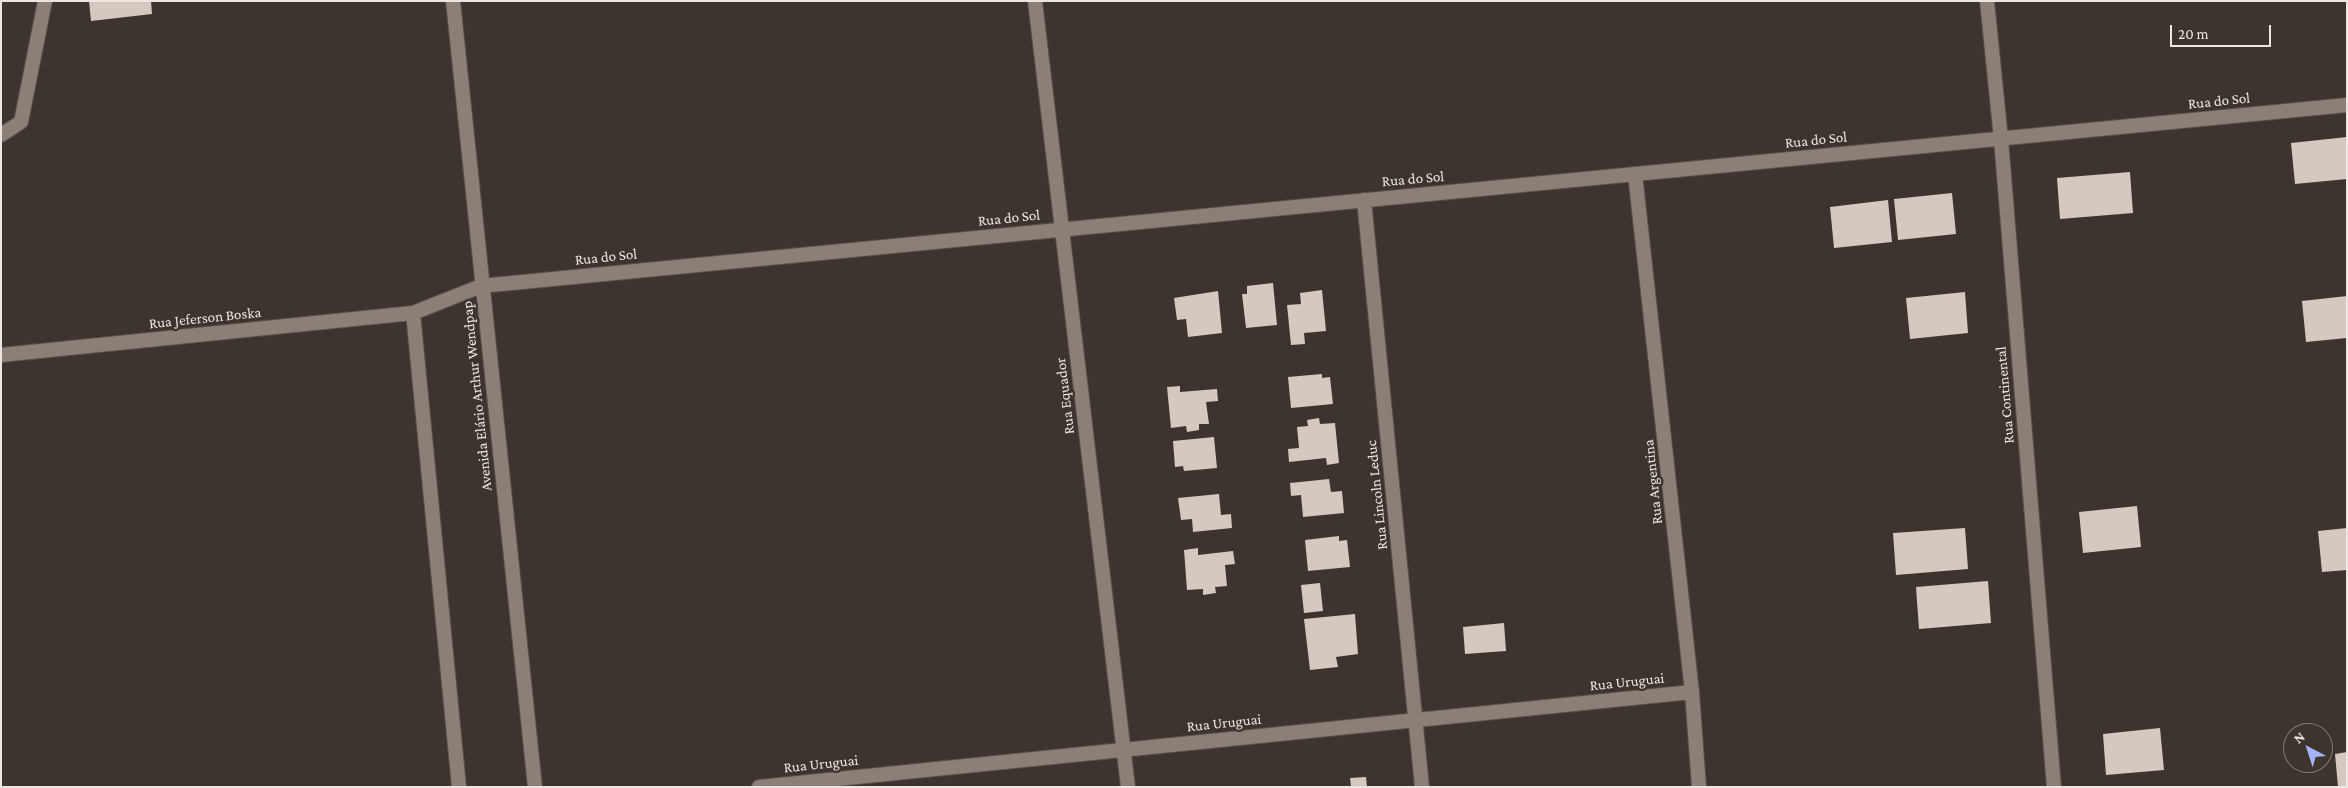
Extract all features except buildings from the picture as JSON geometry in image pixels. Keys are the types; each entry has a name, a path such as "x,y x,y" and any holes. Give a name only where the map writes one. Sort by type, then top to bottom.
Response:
{"street":[{"path":"1,135 21,122 45,1"},
{"name":"Avenida Elário Arthur Wendpap","path":"453,1 535,787"},
{"name":"Rua Equador","path":"1035,1 1128,787"},
{"name":"Rua Continental","path":"1987,1 2001,139 2054,787"},
{"name":"Rua do Sol","path":"413,312 482,286 2347,105"},
{"name":"Rua Argentina","path":"1635,174 1692,692 1699,787"},
{"name":"Rua Lincoln Leduc","path":"1364,200 1422,787"},
{"path":"413,312 459,787"},
{"name":"Rua Jeferson Boska","path":"1,356 413,312"},
{"name":"Rua Uruguai","path":"759,787 1692,692"}]}
